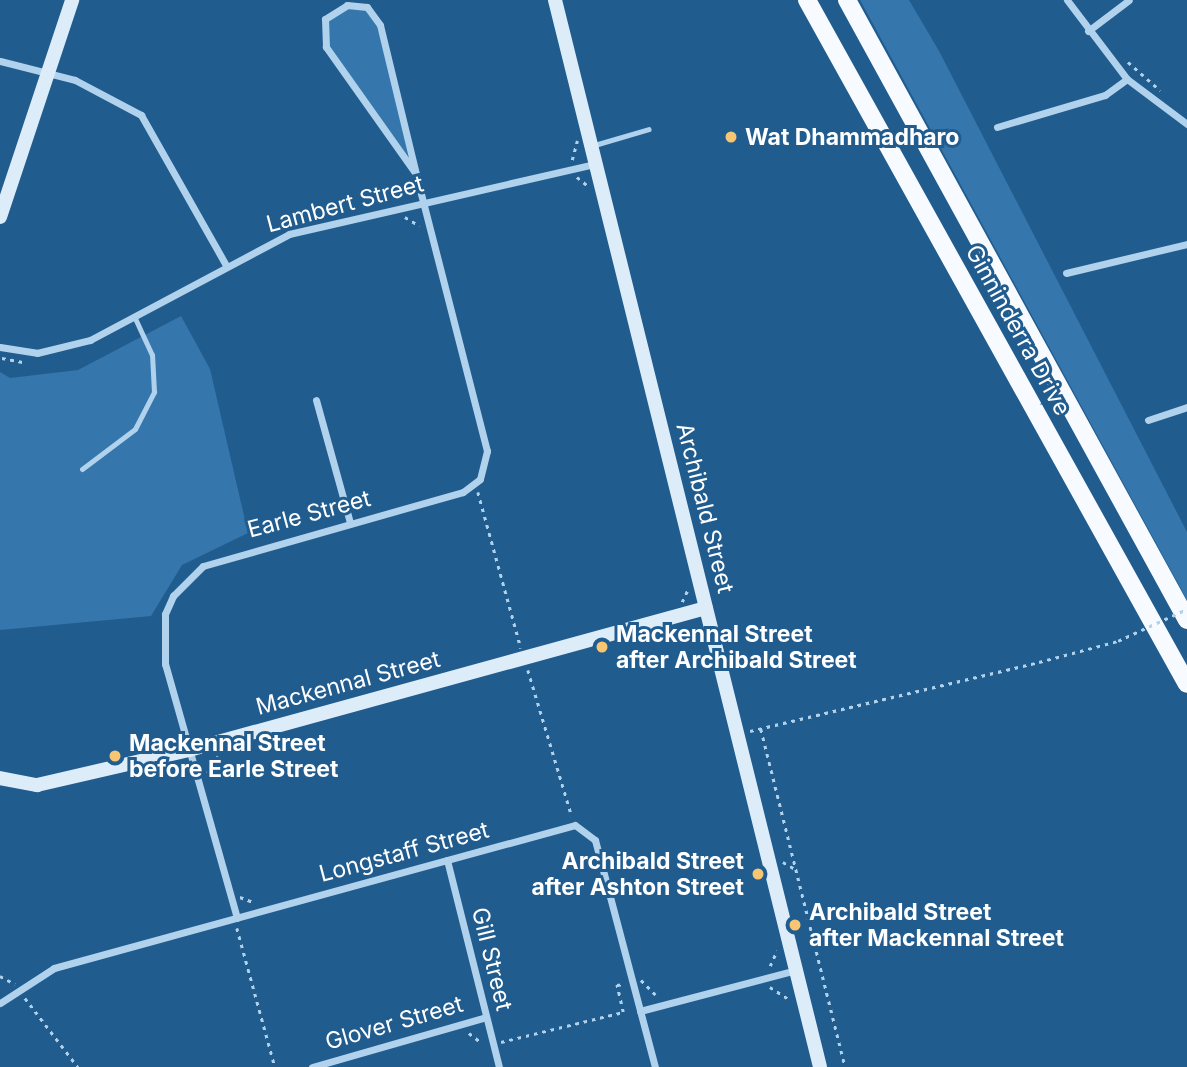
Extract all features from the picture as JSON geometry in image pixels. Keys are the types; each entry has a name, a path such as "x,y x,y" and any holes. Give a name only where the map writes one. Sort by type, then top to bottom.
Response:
{"main road":[{"name":"Ginninderra Drive","path":"807,0 1187,684"},
{"name":"Ginninderra Drive","path":"847,0 1187,620"}],"street":[{"path":"0,217 72,0"},
{"name":"Archibald Street","path":"555,0 820,1067"},
{"path":"1067,0 1088,32 1127,79 1187,124"},
{"path":"1088,32 1129,0"},
{"name":"Earle Street","path":"236,921 189,750 162,637 173,596 195,572 224,557 463,492 486,466 429,227 380,25 366,7 338,8 322,27 326,47 416,174"},
{"path":"0,61 75,80 141,115 226,265"},
{"path":"997,127 1105,95 1127,79"},
{"name":"Lambert Street","path":"0,347 63,350 134,316 289,234 596,163"},
{"path":"1066,273 1187,244"},
{"path":"317,400 350,523"},
{"path":"1148,420 1187,407"},
{"name":"Mackennal Street","path":"0,778 37,785 189,750 706,608"},
{"path":"575,825 595,840 655,1067"},
{"name":"Longstaff Street","path":"2,1000 17,988 54,968 236,921 575,825"},
{"name":"Gill Street","path":"447,860 499,1067"},
{"path":"640,1011 796,970"},
{"name":"Glover Street","path":"312,1067 486,1017"}],"lane":[{"path":"592,146 649,130"},
{"path":"82,469 135,429 154,392 152,355 134,316"}],"path":[{"path":"1121,56 1167,96"},
{"path":"398,218 429,227"},
{"path":"0,358 29,362"},
{"path":"479,494 523,659 534,675 575,825"},
{"path":"737,734 1118,641 1187,608"},
{"path":"761,729 845,1067"},
{"path":"236,921 275,1067"},
{"path":"0,976 17,988 78,1067"},
{"path":"460,1033 493,1044 623,1012 617,985 632,982 645,980 655,995 665,997"}],"shaded area":[{"path":"860,0 909,0 939,51 1187,532 1187,600"},
{"path":"356,5 374,15 416,174 326,47 325,19"},
{"path":"181,316 210,369 248,533 182,565 151,616 0,630 0,372 10,378 78,370"}],"place":[{"name":"Wat Dhammadharo","path":"731,137"},
{"name":"Mackennal Street after Archibald Street","path":"602,647"},
{"name":"Mackennal Street before Earle Street","path":"115,756"},
{"name":"Archibald Street after Ashton Street","path":"758,874"},
{"name":"Archibald Street after Mackennal Street","path":"795,925"}]}
